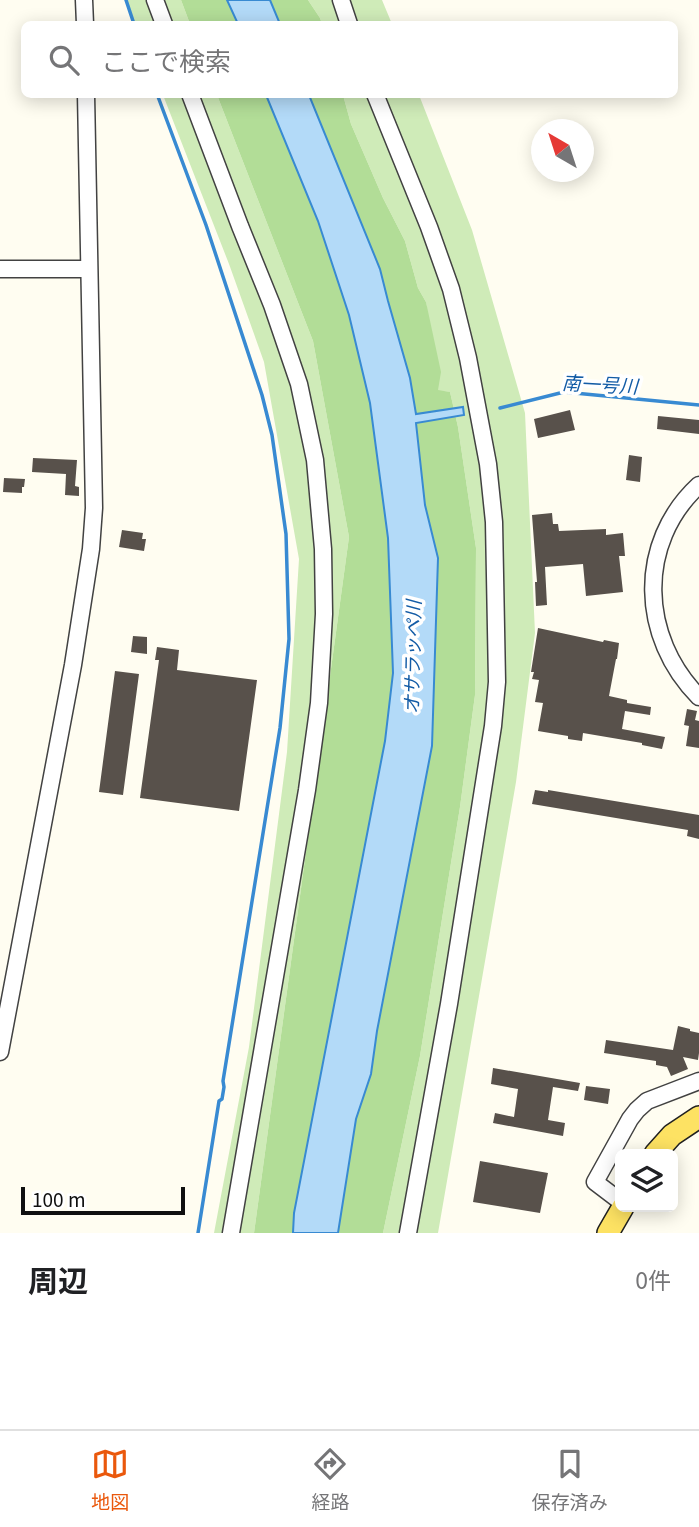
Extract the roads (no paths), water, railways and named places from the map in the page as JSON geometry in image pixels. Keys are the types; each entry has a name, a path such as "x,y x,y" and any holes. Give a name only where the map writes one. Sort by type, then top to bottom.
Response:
{"main road":[{"path":"659,1149 672,1135 699,1117"},
{"path":"608,1233 620,1212"}],"street":[{"path":"84,0 85,21"},
{"path":"155,0 163,21"},
{"path":"341,0 348,21"},
{"path":"0,1052 73,666 91,549 94,508 86,98"},
{"path":"192,98 272,305 299,384 315,460 323,549 324,614 319,703 307,790 231,1233"},
{"path":"377,98 451,289 468,358 488,464 494,523 497,682 493,726 449,1004 408,1233"},
{"path":"0,269 89,269"},
{"path":"699,485 675,514 661,544 654,571 653,598 658,629 666,650 676,670 699,696"},
{"path":"615,1197 595,1182 630,1119 647,1101 699,1081"}],"water":[{"path":"227,0 270,0 279,21 237,21"},
{"name":"オサラッペ川","path":"267,98 310,98 380,269 410,378 416,414 463,407 464,415 416,423 425,505 438,558 432,746 371,1074 356,1119 338,1233 293,1233 294,1213 385,741 393,673 388,538 370,403 349,315 318,221"}],"waterway":[{"path":"126,0 133,21"},
{"path":"158,98 206,225 262,395 272,435 286,534 289,639 280,728 224,1087 222,1099 219,1101 198,1233"},
{"name":"南一号川","path":"500,408 564,392 699,405"}]}
